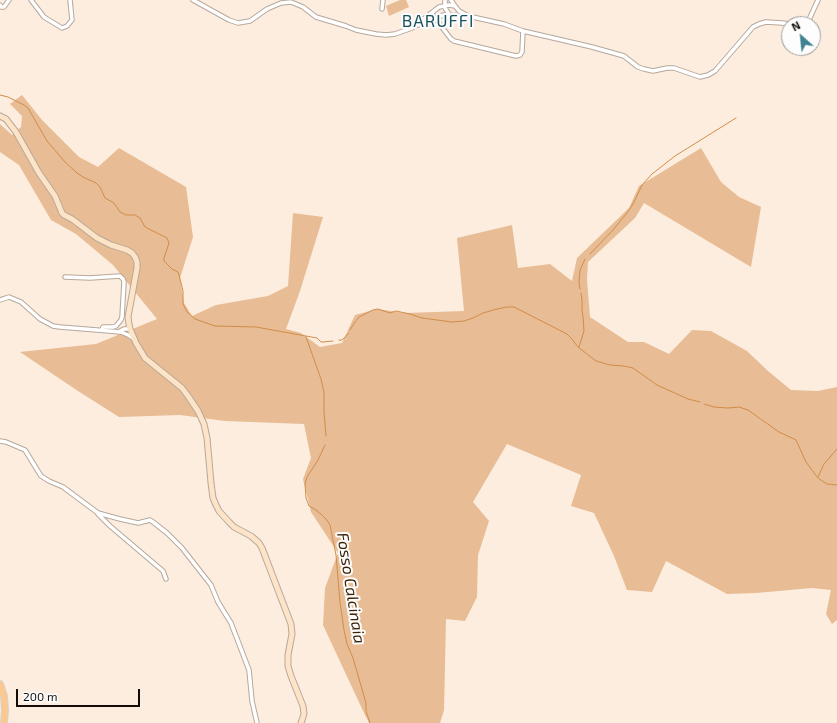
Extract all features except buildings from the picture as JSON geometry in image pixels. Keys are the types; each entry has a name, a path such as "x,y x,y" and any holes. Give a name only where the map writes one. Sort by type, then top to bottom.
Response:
{"main road":[{"path":"0,116 6,119 16,132 39,173 55,196 62,213 90,234 104,242 132,253 137,262 128,321 130,329 146,358 178,384 193,402 202,419 206,430 213,498 219,511 234,527 251,536 262,548 292,629 288,666 303,706 304,714 301,723"},
{"path":"0,684 4,696 5,722"}],"street":[{"path":"0,5 0,7 4,7 9,0"},
{"path":"31,0 44,17 62,28 67,26 72,20 70,0"},
{"path":"193,0 229,20 238,23 250,21 267,9 281,3 291,2 316,17 366,33 386,35 406,31 415,26 439,7 455,6"},
{"path":"382,8 383,0"},
{"path":"445,0 446,12 449,14"},
{"path":"451,0 459,11 468,16"},
{"path":"811,16 818,0"},
{"path":"449,14 455,6"},
{"path":"431,13 454,41 518,56 520,56 522,52 524,31"},
{"path":"415,26 428,23 435,18 449,14 468,16 504,24 524,31 575,42 624,56 638,67 644,69 653,70 674,68 700,77 715,71 754,26 766,22 781,23"},
{"path":"65,277 90,278 120,276 123,279 121,320 116,326 103,327 102,330"},
{"path":"0,300 9,297 21,302 40,319 53,326 121,331 130,329"},
{"path":"123,297 131,297"},
{"path":"121,331 128,321"},
{"path":"121,331 135,340"},
{"path":"0,441 25,450 41,476 63,487 98,514 162,571 166,579"},
{"path":"98,514 138,523 150,520 157,524 182,548 211,585 218,602 231,623 248,670 252,701 257,723"}],"shaded area":[{"path":"400,0 406,0 409,7 389,16 386,6"},
{"path":"22,95 42,120 79,157 98,167 119,148 186,187 193,237 180,278 184,303 192,316 216,305 268,296 288,286 293,213 323,217 300,291 286,329 301,333 320,347 342,343 355,315 377,309 405,313 464,311 457,238 512,225 518,268 550,264 572,281 577,258 629,208 639,186 701,148 721,182 739,197 761,207 751,267 644,203 635,218 588,262 587,279 590,317 628,342 644,342 669,354 692,330 711,331 747,351 791,390 818,391 837,387 837,620 832,624 826,614 831,590 812,588 727,594 666,561 652,592 627,590 614,556 594,513 571,506 581,475 507,444 473,502 489,521 478,555 477,597 465,621 446,619 444,710 440,723 369,723 323,625 325,588 338,553 311,512 303,479 311,458 304,424 225,421 180,415 119,417 20,352 96,344 157,319 113,265 76,234 51,220 19,165 0,152 0,124 12,135 21,127 22,116 10,104"}],"waterway":[{"path":"0,95 8,97 28,108 47,141 65,162 77,173 96,183 100,187 105,198 114,203 120,212 126,215 135,215 140,218 145,227 167,238 169,243 164,261 172,269 178,272 183,291 183,304 187,312 195,319 215,326 256,327 317,338 321,342 333,341"},
{"path":"590,254 627,213 642,185 652,174 675,156 736,118"},
{"path":"580,289 580,270 585,259"},
{"path":"579,347 584,331 581,293"},
{"path":"350,330 359,317 378,309 390,313 396,311 422,318 452,322 464,321 497,309 514,307 567,334 578,347 596,361 610,365 633,368 657,385 688,399 700,402"},
{"path":"339,340 342,340 349,333"},
{"name":"Fosso Calcinaia","path":"306,337 324,392 326,436"},
{"path":"704,404 714,407 739,407 748,410 779,432 796,440 806,462 818,478 827,484 837,485"},
{"name":"Fosso Calcinaia","path":"325,445 318,460 307,477 305,484 306,498 309,506 322,515 330,525 336,555 344,630 366,703 366,711 370,723"},
{"path":"818,477 824,464 837,449"}],"district":[{"name":"BARUFFI","path":"438,21"}]}
